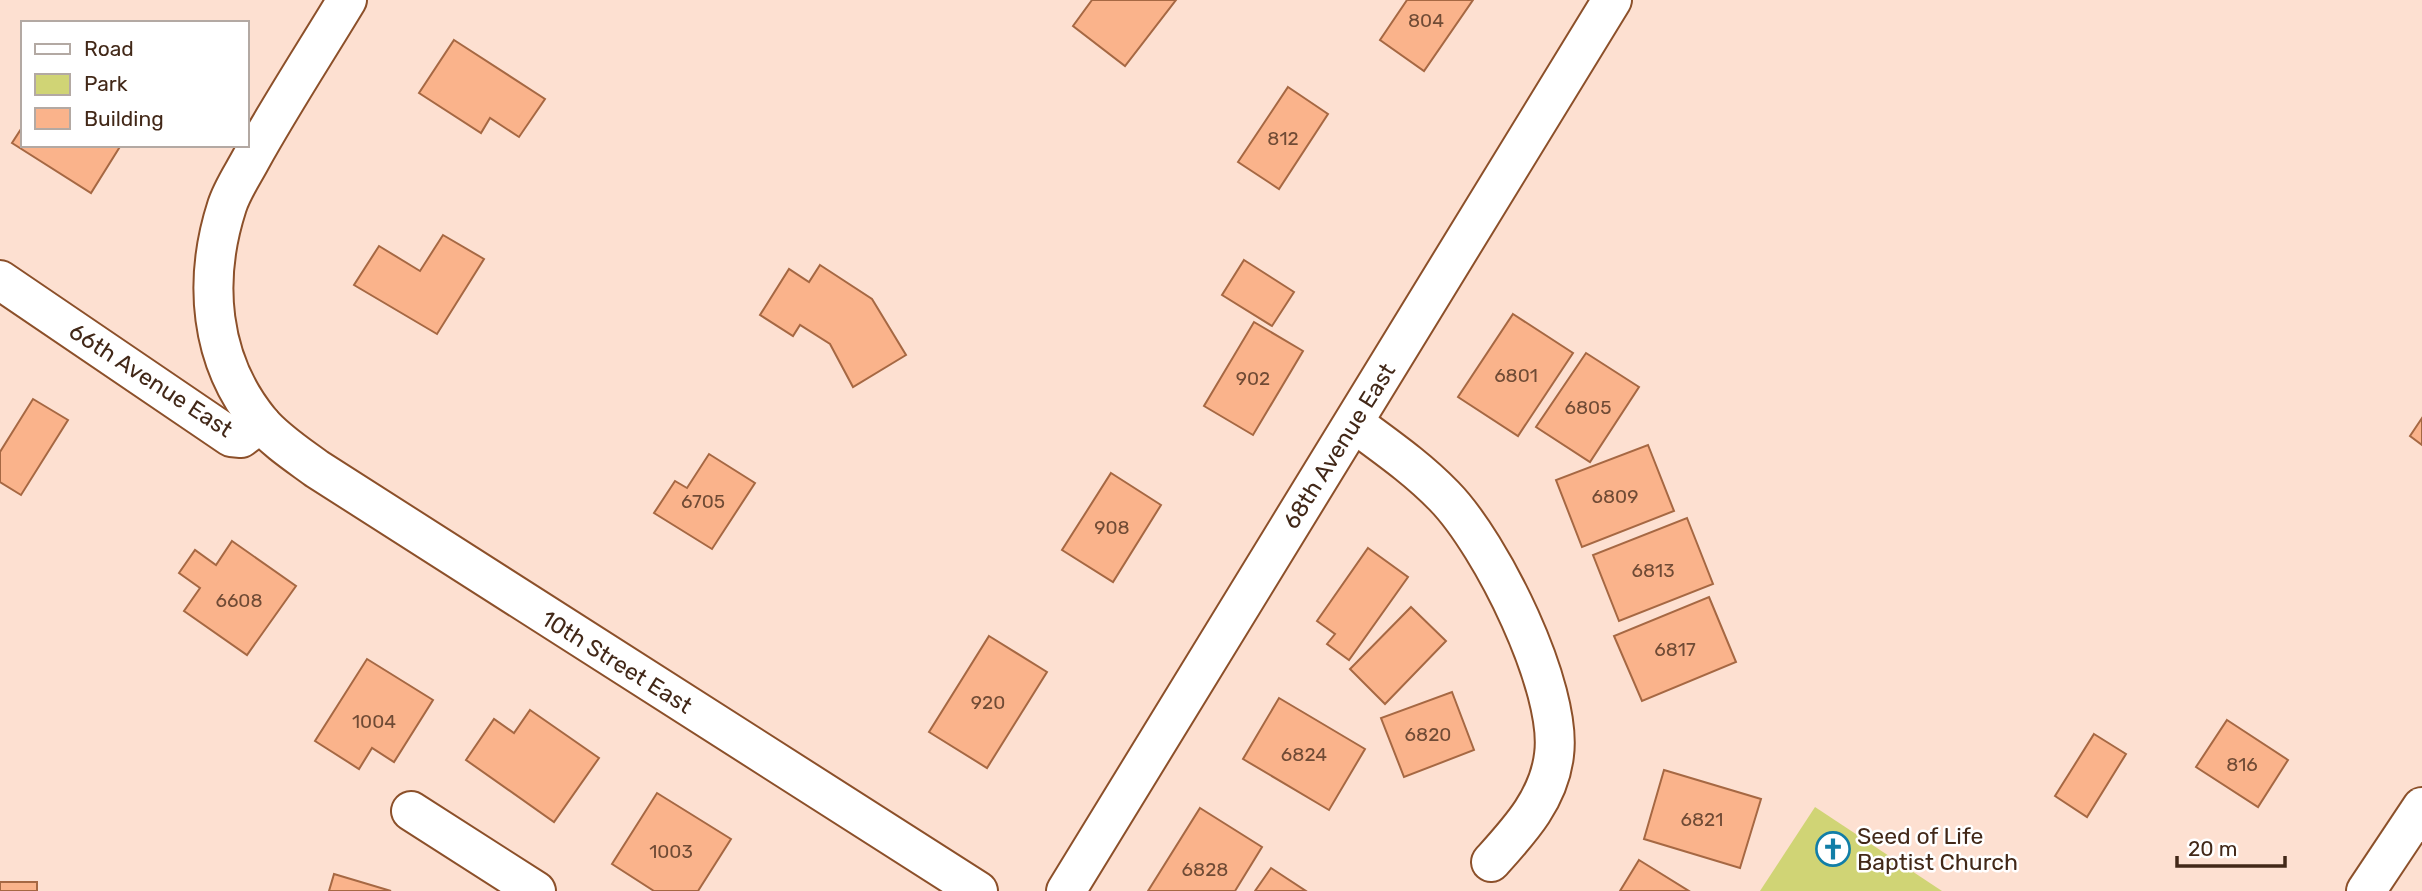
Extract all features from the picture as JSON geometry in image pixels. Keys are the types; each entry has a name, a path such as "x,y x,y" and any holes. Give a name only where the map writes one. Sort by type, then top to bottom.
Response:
{"street":[{"name":"66th Avenue East","path":"0,280 231,437 241,438 261,424 230,373 214,324 212,300 216,246 233,192 263,137 347,0"},
{"name":"68th Avenue East","path":"1066,891 1612,0"},
{"path":"1354,423 1409,464 1446,497 1478,538 1501,576 1542,673 1552,716 1555,754 1546,786 1528,821 1491,862"},
{"name":"10th Street East","path":"261,424 317,469 978,891"},
{"path":"2366,891 2422,807"},
{"path":"411,811 484,876 536,891"}],"green space":[{"name":"Seed of Life Baptist Church","path":"1815,807 1942,891 1760,891"}],"building":[{"path":"1092,0 1176,0 1125,66 1073,26"},
{"path":"1407,0 1473,0 1424,71 1380,40"},
{"path":"454,40 545,99 519,137 490,118 481,133 419,93"},
{"path":"1288,87 1328,114 1279,189 1238,162"},
{"path":"21,129 21,147 120,147 91,193 12,143"},
{"path":"443,235 484,259 437,334 354,285 379,246 420,271"},
{"path":"1244,260 1294,292 1272,326 1222,295"},
{"path":"820,265 872,299 906,355 853,387 830,344 800,325 793,336 760,315 789,269 809,282"},
{"path":"1513,314 1573,353 1518,436 1458,397"},
{"path":"1254,322 1303,351 1253,435 1204,406"},
{"path":"1586,353 1639,387 1590,462 1536,427"},
{"path":"33,399 68,420 21,495 0,482 0,452"},
{"path":"2422,418 2422,445 2410,436"},
{"path":"1648,445 1674,511 1582,547 1556,480"},
{"path":"709,454 755,483 712,549 654,513 675,481 687,488"},
{"path":"1111,473 1161,505 1113,582 1062,550"},
{"path":"1687,518 1713,584 1619,621 1593,555"},
{"path":"232,541 296,586 247,655 184,611 200,588 179,573 195,550 216,565"},
{"path":"1368,548 1408,577 1349,660 1327,644 1335,634 1317,621"},
{"path":"1709,597 1736,662 1642,701 1614,636"},
{"path":"1411,607 1446,641 1385,704 1350,669"},
{"path":"989,636 1047,672 987,768 929,732"},
{"path":"367,659 433,700 394,762 372,748 359,769 315,741"},
{"path":"1452,692 1474,750 1404,777 1381,718"},
{"path":"1279,698 1365,749 1329,810 1243,759"},
{"path":"530,710 599,758 554,822 466,760 494,719 514,733"},
{"path":"2227,720 2288,760 2258,807 2196,767"},
{"path":"2094,734 2126,754 2087,817 2055,796"},
{"path":"1664,770 1761,799 1740,868 1644,839"},
{"path":"657,793 731,839 698,891 654,891 612,864"},
{"path":"1200,808 1262,847 1235,891 1148,891"},
{"path":"1639,860 1689,891 1620,891"},
{"path":"1271,868 1306,891 1255,891"},
{"path":"334,874 391,891 329,891"},
{"path":"0,882 37,882 37,891 0,891"}],"place":[{"name":"Seed of Life Baptist Church","path":"1833,849"}]}
